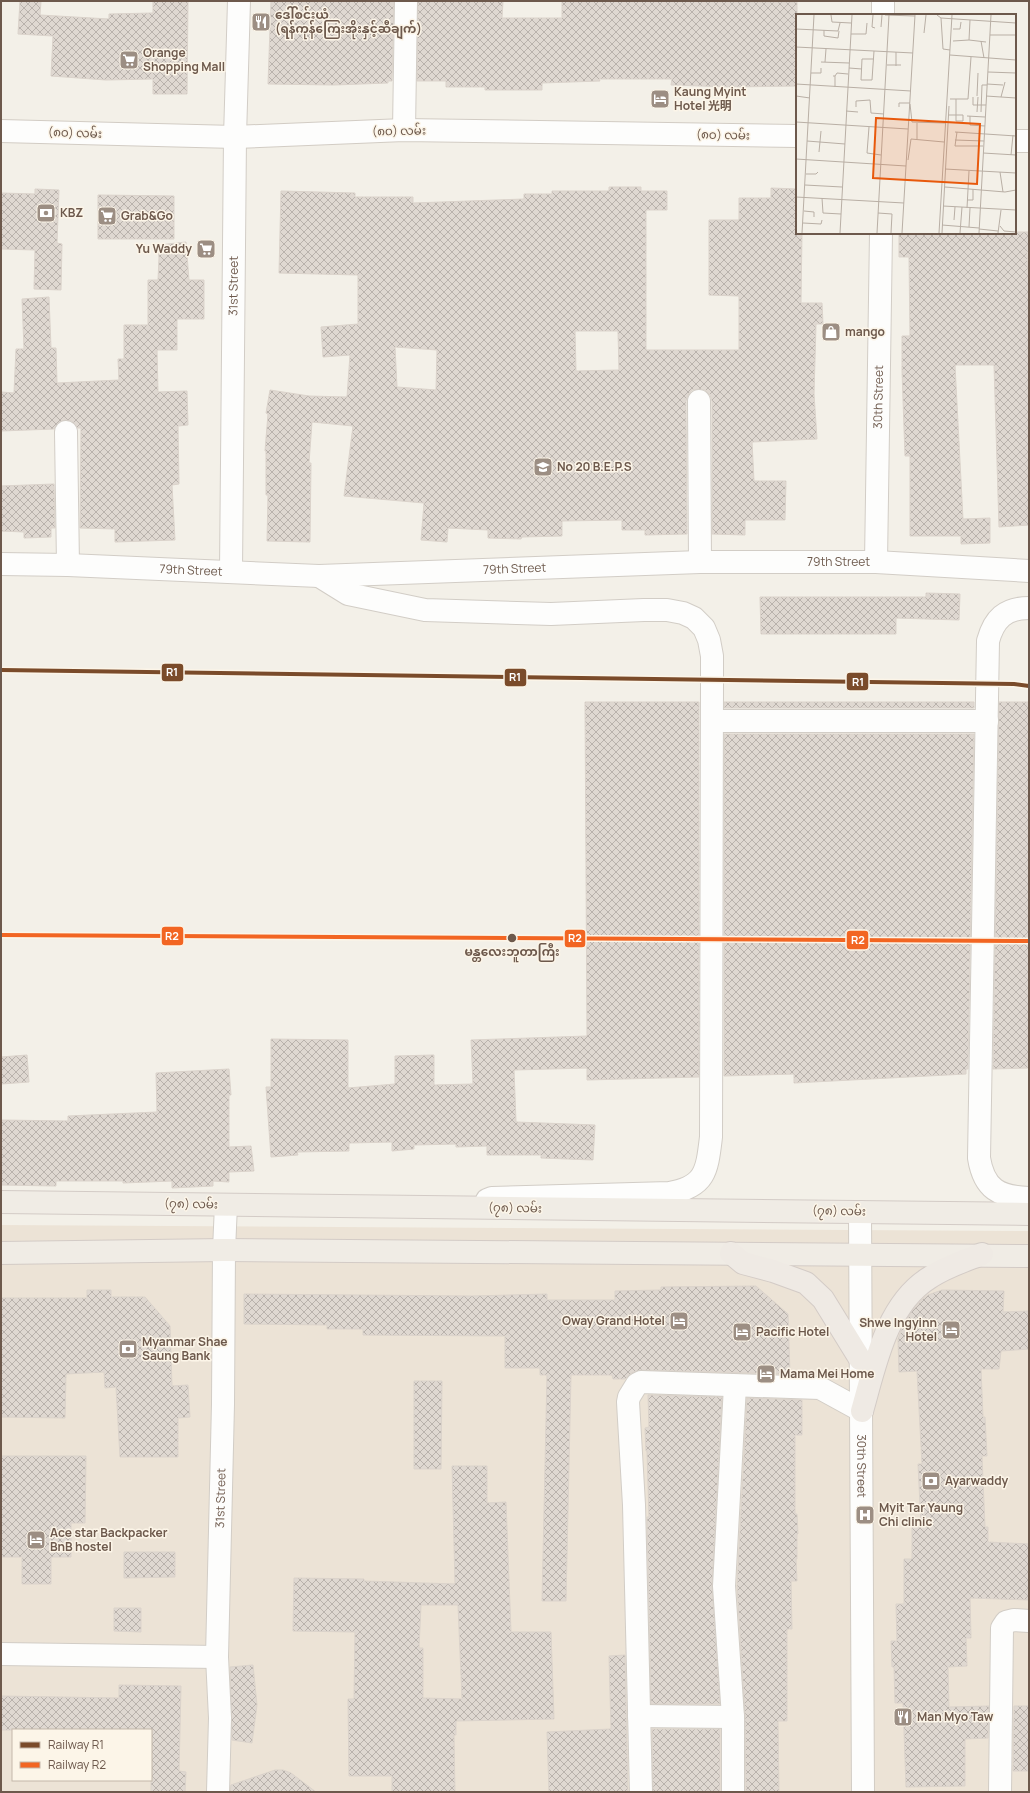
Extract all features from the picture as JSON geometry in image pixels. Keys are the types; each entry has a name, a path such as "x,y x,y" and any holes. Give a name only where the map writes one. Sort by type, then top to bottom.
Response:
{"highway":[{"path":"731,1253 743,1263 806,1283 823,1299 860,1359"},
{"path":"862,1411 881,1343 893,1318 912,1293 928,1278 982,1254"}],"main road":[{"name":"(၇၈) လမ်း","path":"1,1202 1029,1214"},
{"path":"1,1253 224,1250 982,1254 1029,1256"}],"street":[{"name":"31st Street","path":"231,571 235,137 239,1"},
{"path":"404,130 406,1"},
{"path":"883,1 883,14"},
{"name":"(၈၀) လမ်း","path":"1,131 235,137 404,130 796,136"},
{"path":"1016,141 1029,142"},
{"name":"30th Street","path":"876,562 881,234"},
{"path":"699,401 700,562"},
{"path":"66,432 68,565"},
{"name":"79th Street","path":"1,564 231,571 319,576 700,562 876,562 1029,571"},
{"path":"319,576 348,594 425,610 551,614 667,610 683,613 694,618 704,628 709,640 712,656 711,1137 704,1175 694,1185 684,1190 669,1192 492,1198 470,1207"},
{"path":"1029,608 1020,608 1008,611 999,618 991,629 988,641 979,1158 982,1172 987,1182 995,1190 1014,1198 1029,1198"},
{"path":"712,721 987,721"},
{"name":"31st Street","path":"218,1792 220,1718 217,1657 226,1205"},
{"name":"30th Street","path":"860,1212 863,1792"},
{"path":"641,1792 634,1505 629,1397 637,1384 641,1382 820,1388 862,1411"},
{"path":"733,1792 733,1717 724,1586 735,1386"},
{"path":"1000,1792 1002,1628 1006,1622 1014,1620 1029,1621"},
{"path":"1,1654 217,1657"},
{"path":"639,1716 733,1717"}],"shaded area":[{"path":"1,1225 1029,1231 1029,1792 1,1792"}],"building":[{"path":"20,1 41,1 40,15 109,19 109,14 153,13 153,1 188,1 187,94 153,94 153,79 106,80 51,76 53,36 18,34"},
{"path":"271,1 394,1 392,81 388,81 388,83 334,85 268,84"},
{"path":"418,1 503,1 502,18 562,18 562,1 797,2 796,86 731,87 671,85 672,79 599,79 600,81 542,83 542,90 485,90 485,87 446,87 446,81 417,81"},
{"path":"609,187 641,187 641,191 667,191 667,210 646,210 646,350 739,350 739,296 709,295 709,220 739,220 739,198 771,198 771,188 796,189 796,234 802,234 801,303 822,303 823,324 816,324 814,394 817,439 752,442 754,481 786,481 785,520 745,520 745,535 712,534 712,401 710,395 705,390 699,389 692,390 686,401 687,534 645,535 645,530 622,530 622,520 562,521 562,536 522,537 521,539 488,538 488,530 448,528 447,542 421,540 424,503 344,496 353,426 312,422 309,463 311,463 310,542 267,541 268,495 266,495 265,451 268,414 266,413 270,390 309,396 347,397 350,355 323,357 321,327 358,324 358,275 279,273 281,191 355,193 355,197 413,197 413,203 524,199 524,194 552,194 552,191 609,191","holes":["575,331 618,331 619,370 576,371","395,347 437,350 436,390 397,387"]},
{"path":"35,189 59,190 57,243 62,244 61,290 34,289 35,250 1,249 1,193 35,194"},
{"path":"98,195 174,196 174,239 98,239"},
{"path":"1016,232 1029,232 1029,252 1027,252 1029,282 1029,525 999,527 994,365 955,365 963,519 990,518 990,543 961,544 961,536 910,536 910,456 905,456 902,371 902,336 910,336 909,257 899,257 899,234 1016,234"},
{"path":"186,242 189,280 204,280 204,319 177,319 177,350 157,350 158,392 187,391 188,425 178,426 179,484 172,485 175,540 115,542 115,529 80,528 81,428 77,428 72,421 65,420 59,422 54,429 1,431 1,392 14,393 16,349 24,349 22,299 49,297 51,348 56,348 57,383 119,380 118,359 124,359 124,325 148,325 148,280 158,280 158,245"},
{"path":"54,484 55,528 51,528 51,537 24,538 24,532 1,531 1,486"},
{"path":"926,593 960,594 959,620 896,618 896,634 761,634 760,597 926,597"},
{"path":"585,702 699,702 699,1077 587,1080 587,1068 514,1070 516,1122 595,1125 593,1160 541,1158 541,1155 487,1155 487,1146 456,1147 456,1144 414,1145 414,1149 392,1151 392,1142 349,1143 349,1151 297,1152 298,1155 271,1157 266,1087 271,1087 271,1039 348,1040 348,1088 395,1084 395,1056 434,1055 434,1085 473,1084 471,1040 587,1036"},
{"path":"724,702 974,702 974,708 724,708"},
{"path":"999,702 1029,702 1029,1068 993,1069"},
{"path":"724,734 974,734 968,1069 966,1069 966,1074 794,1083 794,1074 724,1076"},
{"path":"27,1055 29,1082 1,1084 1,1057"},
{"path":"229,1069 231,1095 229,1095 229,1147 251,1146 254,1171 229,1172 229,1182 213,1181 213,1186 172,1188 172,1181 123,1183 123,1181 56,1181 56,1186 1,1185 1,1120 68,1121 68,1116 157,1112 156,1073"},
{"path":"756,1286 788,1314 790,1374 641,1370 631,1373 625,1379 613,1379 612,1375 571,1375 566,1601 542,1601 547,1375 540,1375 540,1368 505,1368 505,1336 363,1335 363,1329 327,1329 327,1325 244,1324 244,1294 472,1296 547,1294 547,1300 615,1300 615,1291 661,1290 661,1287"},
{"path":"87,1290 111,1290 111,1297 145,1297 170,1326 172,1386 188,1385 190,1417 178,1418 178,1457 120,1457 116,1387 105,1388 104,1372 66,1374 65,1418 1,1417 1,1298 87,1298"},
{"path":"942,1290 1004,1291 1003,1312 1029,1311 1029,1349 1001,1351 999,1369 981,1369 983,1417 985,1417 987,1456 982,1456 985,1527 988,1527 988,1542 1029,1544 1029,1600 970,1598 971,1638 966,1638 967,1666 948,1667 949,1707 989,1706 988,1738 965,1739 965,1786 906,1787 903,1703 895,1703 894,1667 892,1667 891,1641 897,1641 896,1604 904,1604 904,1559 912,1559 912,1526 921,1526 918,1464 922,1464 917,1371 899,1372 898,1339 903,1326 912,1311 928,1295"},
{"path":"414,1381 442,1381 441,1469 414,1469"},
{"path":"648,1395 722,1397 712,1585 720,1704 651,1704 647,1517 649,1517 645,1428 649,1427"},
{"path":"747,1398 802,1400 802,1435 795,1435 795,1514 797,1514 798,1534 796,1559 797,1581 791,1581 792,1629 787,1629 787,1721 778,1721 779,1792 746,1792 745,1716 737,1586"},
{"name":"Ace star Backpacker BnB hostel","path":"1,1456 86,1456 85,1523 71,1523 71,1557 51,1557 51,1584 22,1584 22,1557 1,1557"},
{"path":"452,1466 487,1466 487,1503 506,1502 511,1632 551,1632 554,1719 456,1721 456,1735 454,1735 455,1792 392,1792 392,1776 349,1776 348,1699 354,1699 355,1632 293,1631 294,1578 364,1579 364,1581 455,1584","holes":["421,1605 458,1605 462,1699 423,1698 423,1648 419,1648"]},
{"path":"124,1552 175,1552 175,1577 124,1578"},
{"path":"114,1608 141,1608 141,1632 114,1631"},
{"path":"625,1655 628,1792 549,1792 547,1732 611,1729 609,1656"},
{"path":"253,1665 257,1705 252,1743 232,1740 230,1667"},
{"path":"119,1685 181,1686 179,1771 186,1772 185,1792 151,1792 152,1729 1,1730 1,1696 119,1698"},
{"path":"1014,1706 1029,1706 1029,1771 1013,1771"},
{"path":"652,1729 720,1729 720,1792 653,1792"},
{"path":"275,1770 283,1770 291,1773 316,1792 230,1792 231,1785"}],"rail line":[{"name":"R1","path":"1,670 1014,684 1029,686"},
{"name":"R2","path":"1,935 1029,941"}],"place":[{"name":"ဒေါ်စင်းယုံ (ရန်ကုန်ကြေးအိုးနှင့်ဆီချက်)","path":"261,22"},
{"name":"Orange Shopping Mall","path":"129,60"},
{"name":"Kaung Myint Hotel 光明","path":"660,99"},
{"name":"KBZ","path":"46,213"},
{"name":"Grab&Go","path":"107,216"},
{"name":"Yu Waddy","path":"206,249"},
{"name":"mango","path":"831,332"},
{"name":"No 20 B.E.P.S","path":"543,467"},
{"name":"မန္တလေးဘူတာကြီး","path":"512,938"},
{"name":"Oway Grand Hotel","path":"679,1321"},
{"name":"Shwe Ingyinn Hotel","path":"951,1330"},
{"name":"Pacific Hotel","path":"742,1332"},
{"name":"Myanmar Shae Saung Bank","path":"128,1349"},
{"name":"Mama Mei Home","path":"766,1374"},
{"name":"Ayarwaddy","path":"931,1481"},
{"name":"Myit Tar Yaung Chi clinic","path":"865,1515"},
{"name":"Ace star Backpacker BnB hostel","path":"36,1540"},
{"name":"Man Myo Taw","path":"903,1717"}]}
